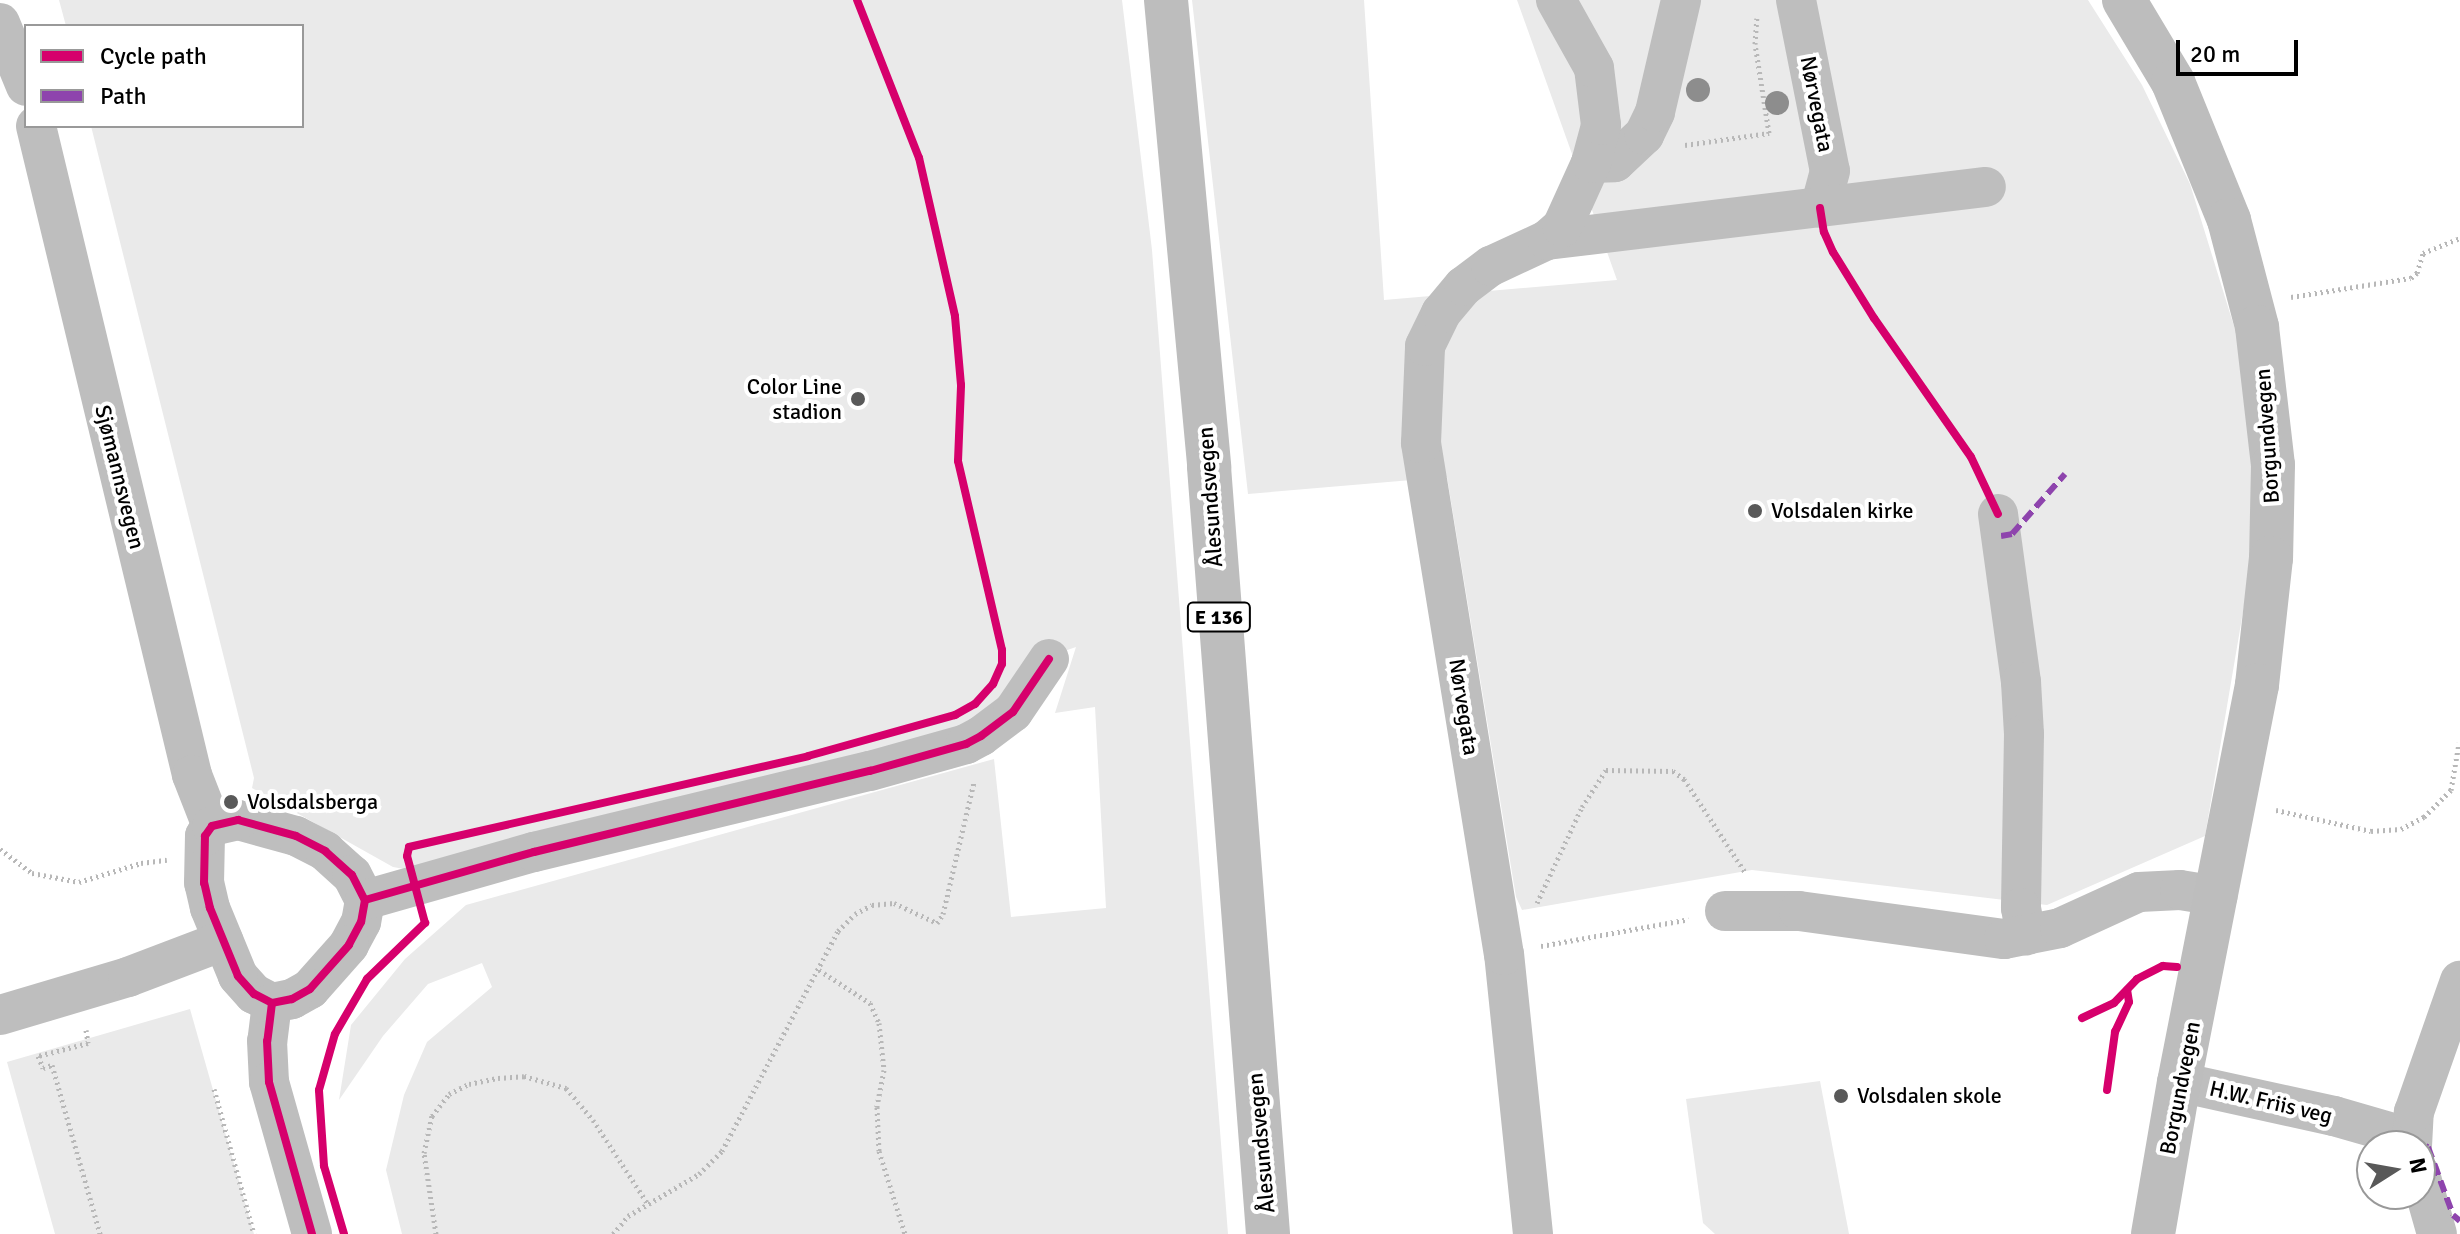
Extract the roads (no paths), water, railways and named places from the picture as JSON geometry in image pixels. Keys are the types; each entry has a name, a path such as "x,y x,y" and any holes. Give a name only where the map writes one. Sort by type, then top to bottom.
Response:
{"main road":[{"name":"Ålesundsvegen","path":"1166,0 1209,467 1268,1234"},
{"name":"Borgundvegen","path":"2124,0 2173,82 2229,220 2257,327 2273,465 2267,605 2257,685 2218,896 2179,1082 2153,1234"}],"street":[{"name":"Nørvegata","path":"1533,1234 1504,955 1421,443 1425,346 1441,313 1464,286 1491,266 1547,240 1562,227 1591,163 1601,125 1594,68 1556,0"},
{"path":"1591,163 1615,162 1639,142 1655,112 1681,0"},
{"name":"Nørvegata","path":"1796,1 1830,171 1820,208"},
{"path":"0,23 24,81"},
{"name":"Sjømannsvegen","path":"36,128 192,775 212,826"},
{"name":"Nørvegata","path":"1547,240 1986,187"},
{"path":"1998,514 2022,708 2021,908 2026,936"},
{"path":"365,900 534,852 870,771 966,744 1013,712 1049,659"},
{"path":"238,820 296,836 325,851 352,875 365,900 361,922 349,945 310,989 292,999 272,1003 260,999 238,976 204,883 202,848 212,826 238,820"},
{"path":"1726,913 1799,911 2004,939 2060,928 2139,892 2180,890 2218,896"},
{"path":"0,1015 128,977 223,941"},
{"path":"2418,1130 2428,1065 2460,981"},
{"path":"272,1003 267,1041 269,1082 312,1234"},
{"name":"H.W. Friis veg","path":"2179,1082 2334,1116 2364,1130"},
{"path":"2430,1210 2437,1234"}],"place":[{"name":"Color Line stadion","path":"858,399"},
{"name":"Volsdalen kirke","path":"1755,511"},
{"name":"Volsdalsberga","path":"231,802"},
{"name":"Volsdalen skole","path":"1841,1096"}]}
